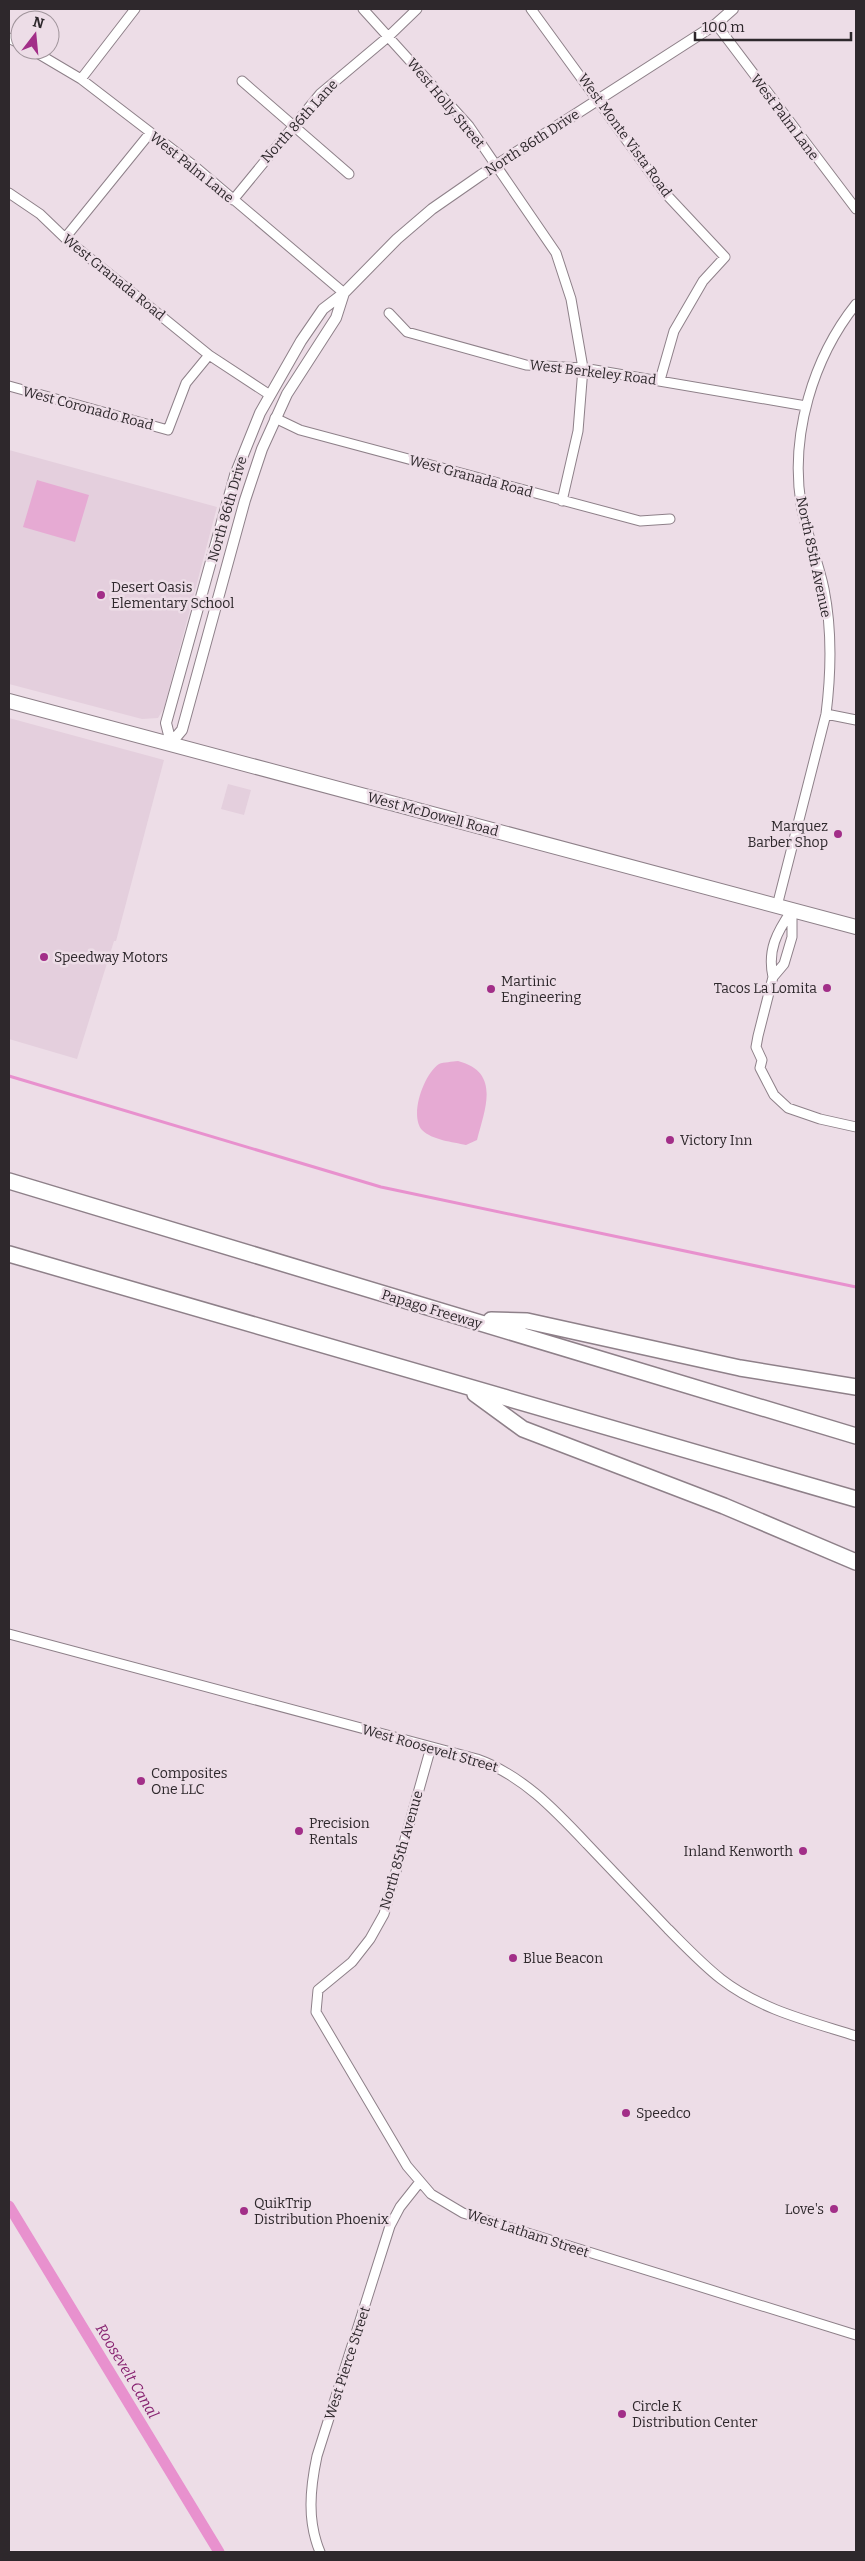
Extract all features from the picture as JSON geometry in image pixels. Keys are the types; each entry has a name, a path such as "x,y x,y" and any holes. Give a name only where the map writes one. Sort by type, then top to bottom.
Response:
{"highway":[{"name":"Papago Freeway","path":"9,1181 856,1436"},
{"path":"9,1254 856,1500"},
{"path":"470,1320 527,1321 740,1368 856,1387"},
{"path":"466,1387 523,1429 724,1506 856,1562"}],"main road":[{"name":"West McDowell Road","path":"9,700 856,927"}],"street":[{"path":"81,79 135,9"},
{"name":"West Holly Street","path":"363,9 468,126 556,253 572,299 583,368 578,431 562,501"},
{"name":"North 86th Lane","path":"232,200 320,94 389,36 417,9"},
{"name":"West Monte Vista Road","path":"531,9 666,193 725,257 703,281 674,331 660,380"},
{"name":"North 86th Drive","path":"171,743 166,722 241,457 270,395 301,341 323,309 344,293 397,239 425,215 496,165 716,24 733,9"},
{"name":"West Palm Lane","path":"716,24 856,209"},
{"name":"West Palm Lane","path":"49,60 81,79 150,133 344,293"},
{"path":"242,81 349,174"},
{"path":"65,238 150,133"},
{"name":"West Granada Road","path":"9,193 40,214 65,238 209,355 270,395"},
{"name":"North 86th Drive","path":"171,743 182,730 245,500 257,463 275,418 304,365 336,318 344,293"},
{"name":"North 85th Avenue","path":"776,906 826,714 830,685 828,611 801,504 800,450 806,406 825,352 841,324 856,304"},
{"name":"West Berkeley Road","path":"389,313 407,332 526,365 583,368 806,406"},
{"name":"West Coronado Road","path":"9,386 168,430 186,383 209,355"},
{"name":"West Granada Road","path":"275,418 300,430 640,521 670,519"},
{"path":"241,457 257,463"},
{"path":"826,714 856,720"},
{"path":"774,976 770,960 779,928 792,910"},
{"path":"792,910 792,937 784,964 774,976 756,1047 762,1060 760,1068 774,1095 788,1108 801,1114 856,1127"},
{"name":"West Roosevelt Street","path":"9,1634 431,1746 492,1764 523,1782 560,1815 701,1961 738,1990 753,2000 783,2013 856,2036"},
{"name":"North 85th Avenue","path":"318,1990 352,1962 370,1939 384,1914 431,1746"},
{"name":"West Latham Street","path":"318,1990 316,2012 369,2104 419,2183 438,2199 462,2212 856,2334"},
{"name":"West Pierce Street","path":"320,2552 315,2540 311,2514 311,2483 317,2456 390,2226 400,2207 419,2183"}],"shaded area":[{"name":"Desert Oasis Elementary School","path":"9,450 217,507 164,708 158,718 142,719 9,684"},
{"path":"37,480 89,495 75,542 23,527"},
{"path":"9,718 164,760 116,941 114,941 77,1059 9,1039"},
{"path":"228,784 251,790 244,815 221,809"},
{"path":"458,1061 471,1066 480,1074 485,1083 487,1093 477,1140 466,1145 443,1140 426,1133 418,1123 417,1115 420,1095 433,1069 441,1063"}],"waterway":[{"path":"9,1076 381,1187 856,1287"},
{"name":"Roosevelt Canal","path":"9,2206 219,2552"}],"place":[{"name":"Desert Oasis Elementary School","path":"101,595"},
{"name":"Marquez Barber Shop","path":"838,834"},
{"name":"Speedway Motors","path":"44,957"},
{"name":"Tacos La Lomita","path":"827,988"},
{"name":"Martinic Engineering","path":"491,989"},
{"name":"Victory Inn","path":"670,1140"},
{"name":"Composites One LLC","path":"141,1781"},
{"name":"Precision Rentals","path":"299,1831"},
{"name":"Inland Kenworth","path":"803,1851"},
{"name":"Blue Beacon","path":"513,1958"},
{"name":"Speedco","path":"626,2113"},
{"name":"Love's","path":"834,2209"},
{"name":"QuikTrip Distribution Phoenix","path":"244,2211"},
{"name":"Circle K Distribution Center","path":"622,2414"}]}
